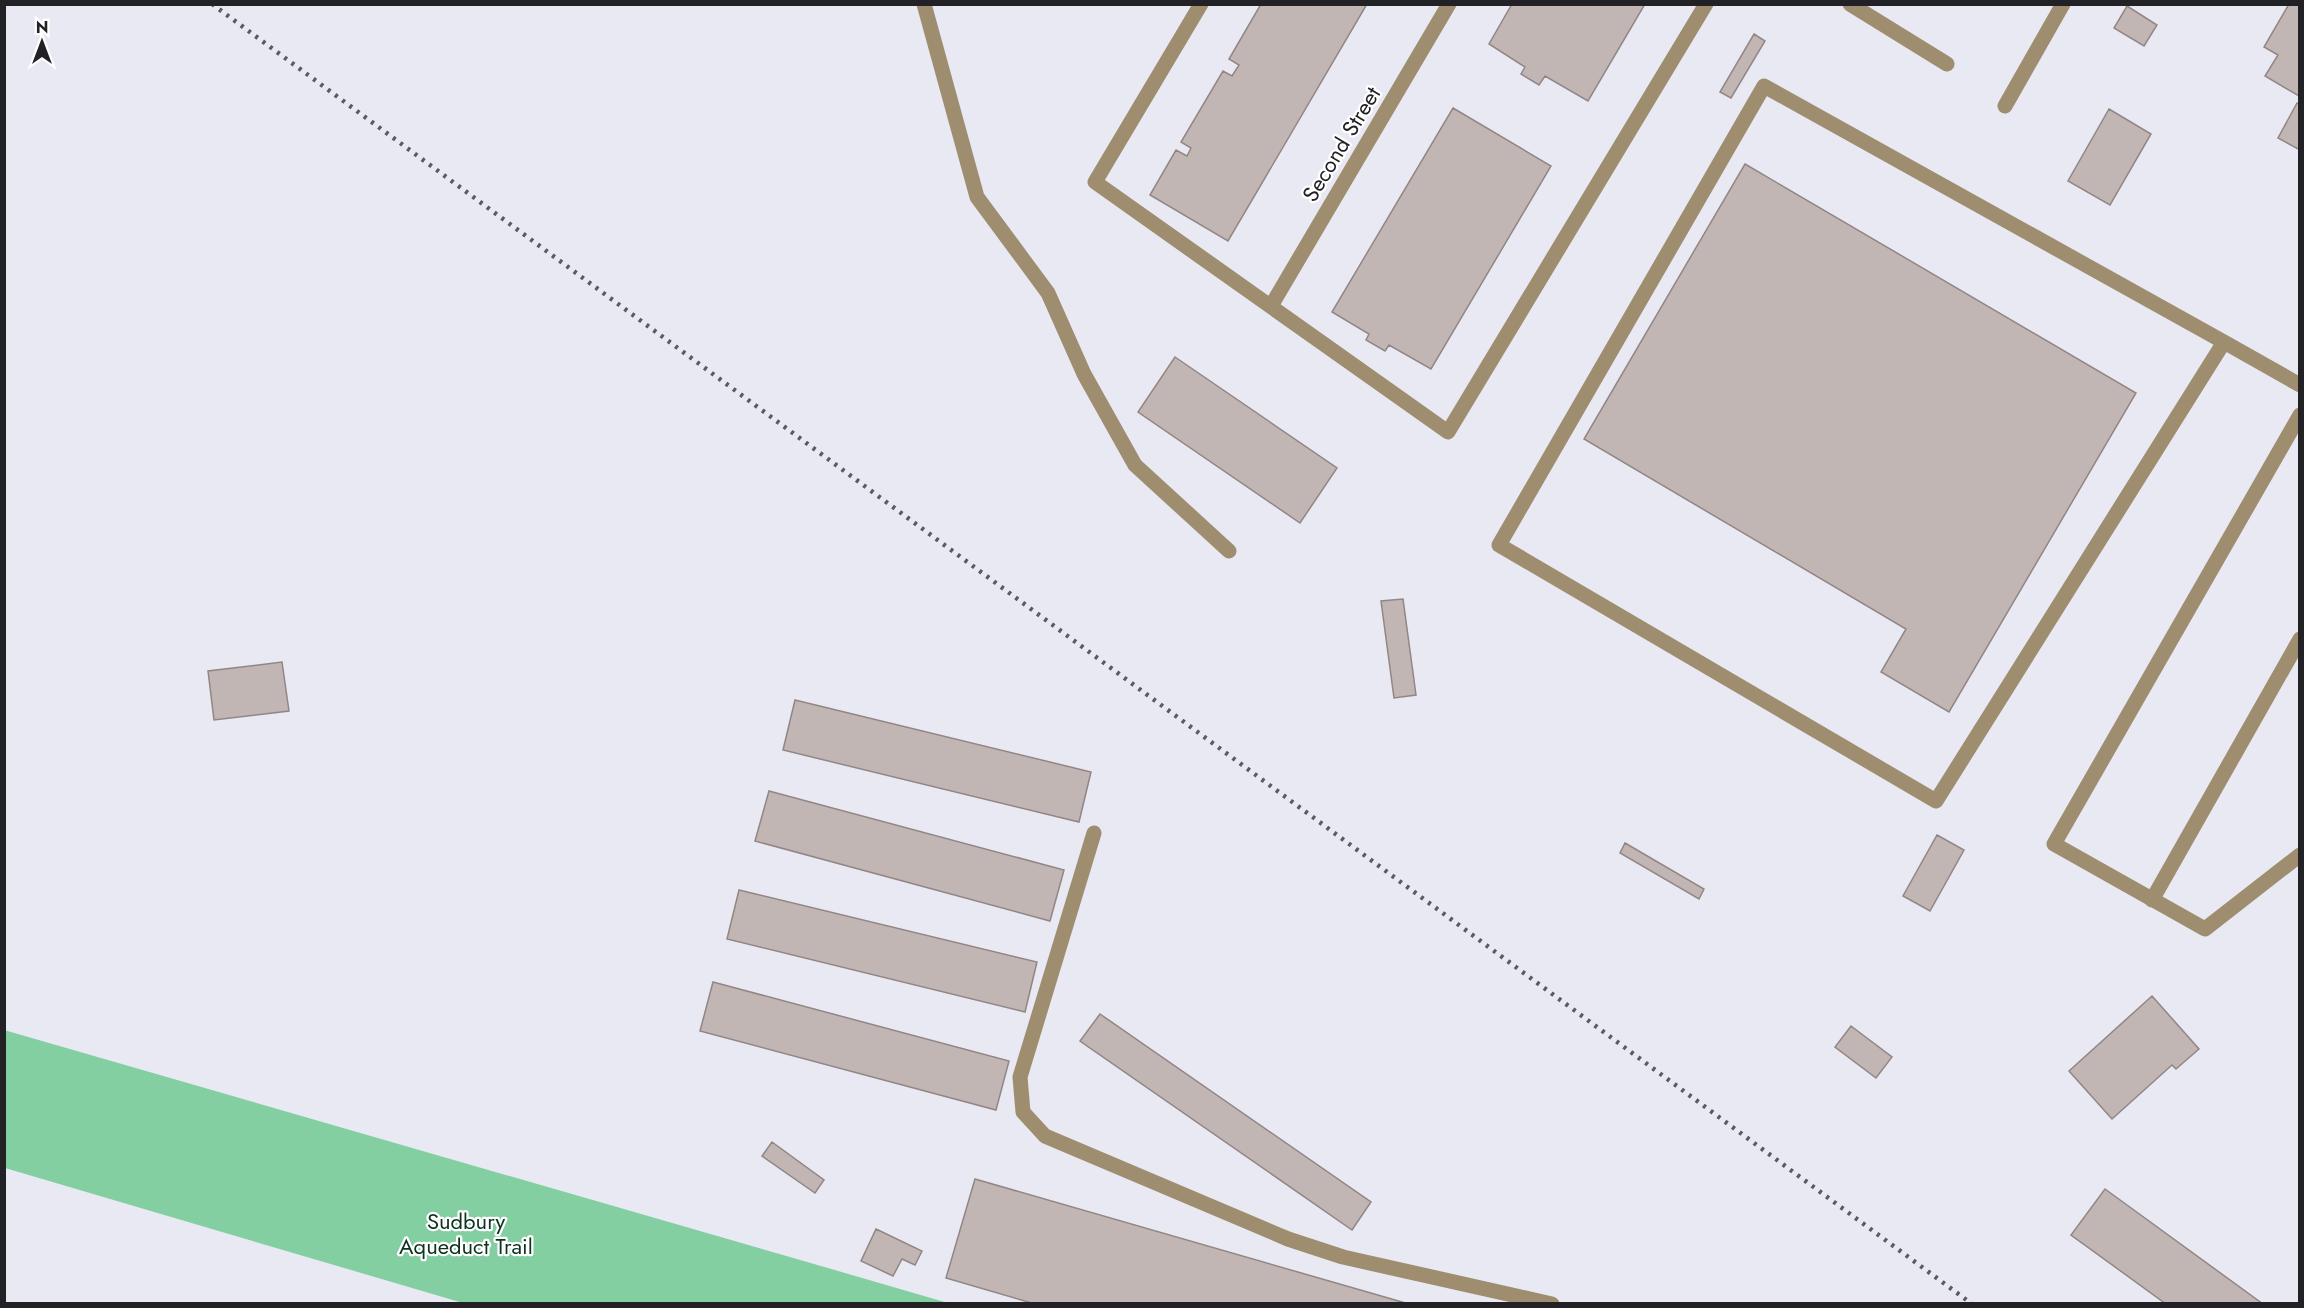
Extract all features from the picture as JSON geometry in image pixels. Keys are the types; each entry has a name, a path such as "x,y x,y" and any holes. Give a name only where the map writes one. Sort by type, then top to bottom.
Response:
{"street":[{"path":"924,4 977,197 1048,293 1084,374 1135,465 1229,551"},
{"path":"1201,4 1095,182 1448,432 1706,4"},
{"name":"Second Street","path":"1271,306 1449,4"},
{"path":"1850,4 1947,64"},
{"path":"2005,106 2063,4"},
{"path":"2224,342 1936,801 1499,545 1764,86 2224,342 2300,385"},
{"path":"2300,415 2054,844 2205,929 2300,855"},
{"path":"2152,900 2300,639"},
{"path":"1094,833 1020,1077 1023,1112 1045,1136 1288,1239 1343,1257 1552,1304"}],"green space":[{"name":"Sudbury Aqueduct Trail","path":"4,1030 948,1303 463,1303 5,1168"}],"building":[{"path":"1261,4 1367,4 1228,241 1150,195 1176,150 1187,156 1191,148 1181,142 1223,71 1232,76 1239,65 1229,59"},
{"path":"1512,4 1645,4 1588,101 1545,76 1539,85 1521,74 1525,67 1489,44"},
{"path":"2289,4 2300,4 2299,96 2265,76 2278,55 2264,47"},
{"path":"2127,6 2157,25 2144,46 2114,28"},
{"path":"1754,34 1765,41 1731,98 1720,92"},
{"path":"2297,103 2300,105 2300,150 2278,138"},
{"path":"1453,108 1551,166 1431,369 1389,345 1385,351 1366,340 1369,334 1332,312"},
{"path":"2109,109 2151,134 2110,205 2068,181"},
{"path":"1745,164 2136,393 1949,712 1881,672 1906,629 1584,439"},
{"path":"1175,357 1337,468 1300,523 1138,412"},
{"path":"1403,599 1416,695 1394,698 1381,601"},
{"path":"282,662 289,711 214,720 208,671"},
{"path":"795,700 1091,772 1079,822 783,750"},
{"path":"769,791 1064,870 1050,921 755,841"},
{"path":"1937,835 1964,850 1930,911 1903,896"},
{"path":"1625,843 1704,889 1699,899 1620,853"},
{"path":"739,890 1037,962 1025,1012 727,939"},
{"path":"713,982 1009,1061 996,1110 700,1031"},
{"path":"2152,996 2199,1049 2176,1069 2172,1065 2112,1119 2069,1071"},
{"path":"1100,1014 1371,1202 1352,1230 1080,1041"},
{"path":"1851,1026 1892,1057 1876,1078 1835,1047"},
{"path":"772,1142 824,1180 815,1193 762,1156"},
{"path":"975,1179 1409,1304 1035,1304 946,1278"},
{"path":"2105,1189 2263,1304 2166,1304 2071,1235"},
{"path":"876,1229 922,1251 915,1265 902,1259 893,1276 861,1261"}],"railway":[{"path":"212,4 1972,1304"}]}
